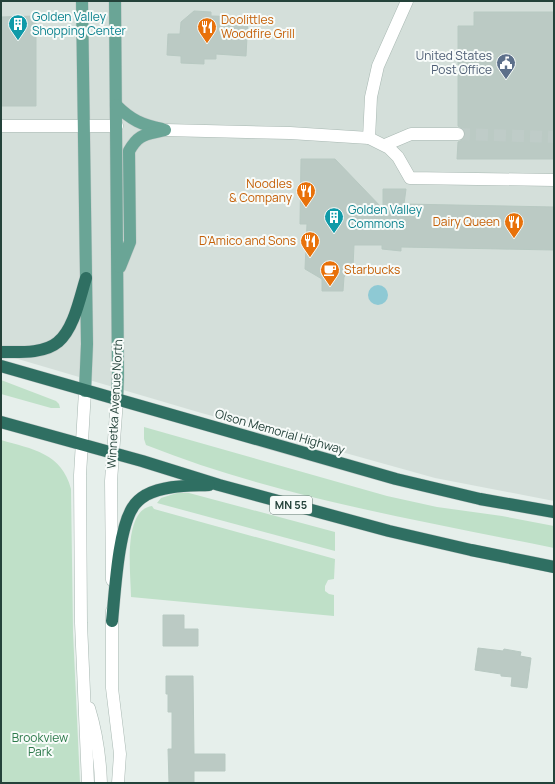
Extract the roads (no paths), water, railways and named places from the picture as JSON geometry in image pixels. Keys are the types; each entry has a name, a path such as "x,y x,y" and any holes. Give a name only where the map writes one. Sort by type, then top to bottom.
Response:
{"highway":[{"path":"1,352 28,352 45,349 58,342 66,332 72,320 86,278"},
{"name":"Olson Memorial Highway","path":"1,366 396,479 480,499 554,512"},
{"name":"MN 55","path":"1,422 219,485 390,531 554,567"},
{"path":"112,621 123,532 132,508 138,501 147,495 166,488 219,485"}],"main road":[{"path":"82,1 87,344 86,391"},
{"name":"Winnetka Avenue North","path":"115,1 118,273 117,400"},
{"path":"116,105 127,116 138,122 166,130"},
{"path":"118,273 130,242 129,151 135,140 144,135 166,130"}],"street":[{"path":"369,138 371,97 378,66 407,1"},
{"path":"1,126 116,126"},
{"path":"166,130 290,133 369,138 389,148 398,157 410,178 554,180"},
{"path":"385,146 411,134 458,134"},
{"path":"86,391 80,475 81,623 88,783"},
{"name":"Winnetka Avenue North","path":"117,400 111,481 112,688 120,754 118,783"},
{"path":"84,693 95,726 100,752 101,783"}],"water":[{"path":"378,285 385,288 388,295 385,302 378,305 371,302 368,295 371,288"}],"tunnel":[{"path":"458,134 554,137"}],"place":[{"name":"Golden Valley Shopping Center","path":"18,41"},
{"name":"Doolittles Woodfire Grill","path":"207,44"},
{"name":"United States Post Office","path":"506,80"},
{"name":"Noodles & Company","path":"306,208"},
{"name":"Golden Valley Commons","path":"334,234"},
{"name":"Dairy Queen","path":"514,239"},
{"name":"D'Amico and Sons","path":"310,258"},
{"name":"Starbucks","path":"330,287"}],"park label":[{"name":"Brookview Park","path":"40,745"}]}
